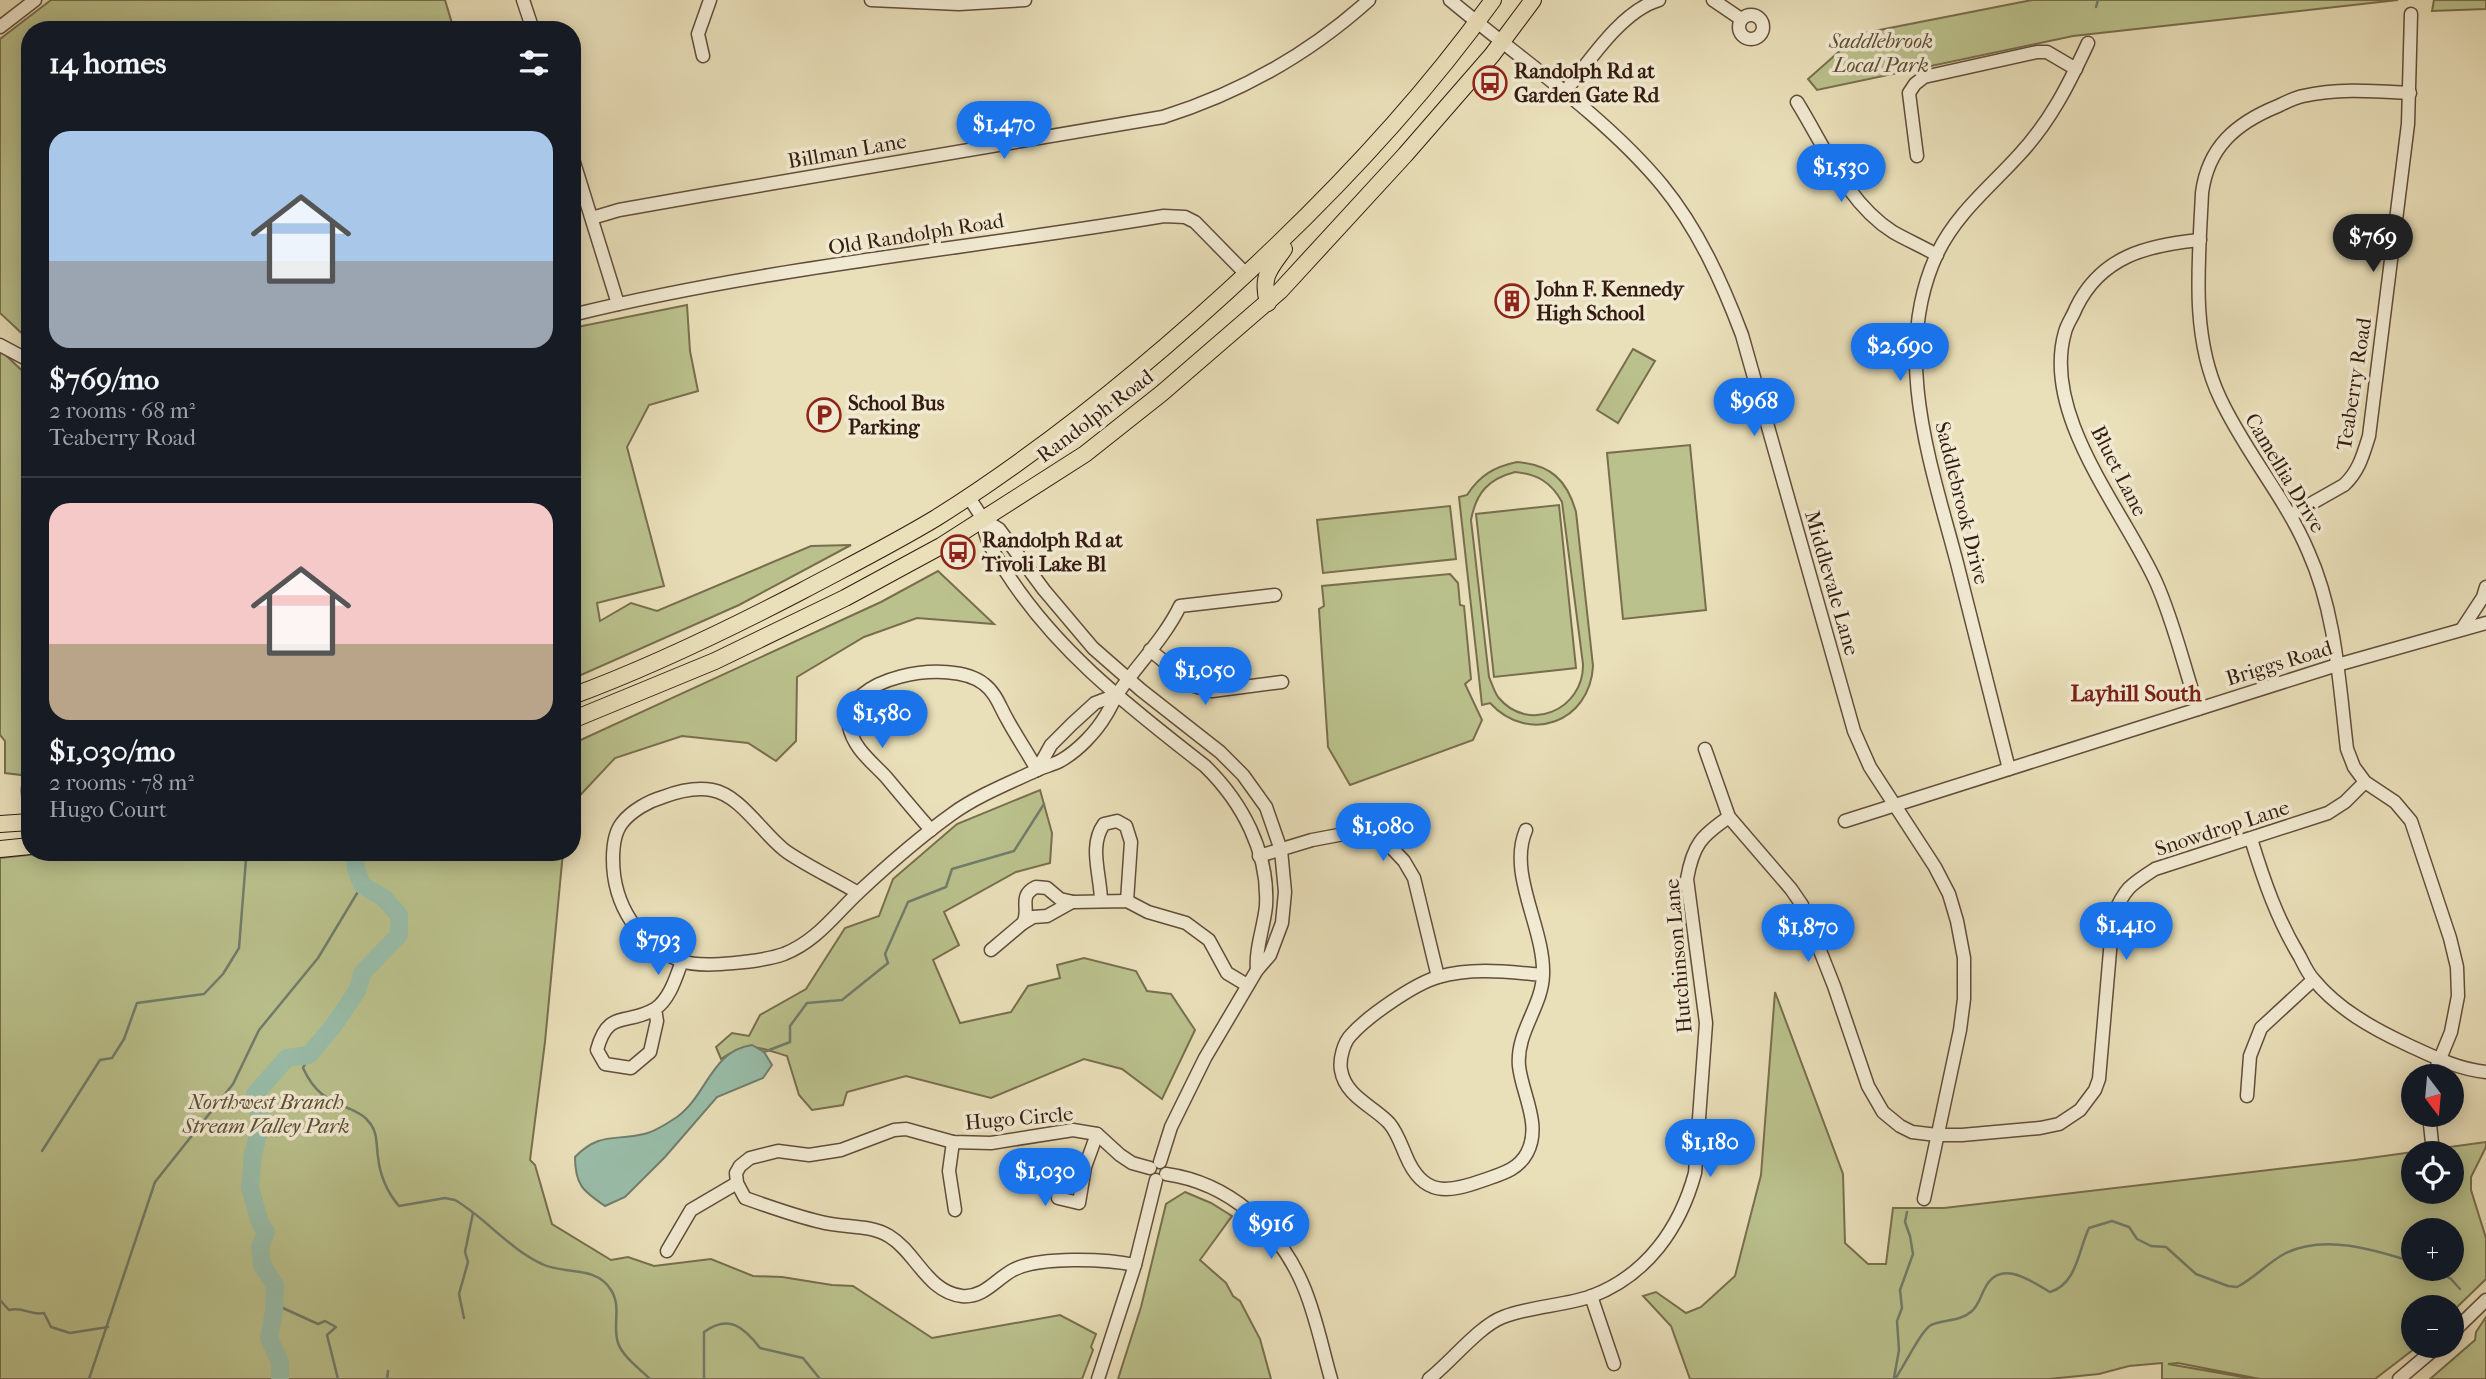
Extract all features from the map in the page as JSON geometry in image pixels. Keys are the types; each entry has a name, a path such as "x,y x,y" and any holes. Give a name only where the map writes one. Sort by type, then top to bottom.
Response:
{"main road":[{"name":"Randolph Road","path":"581,693 647,667 762,612 908,534 1032,452 1105,397 1195,322 1353,172 1493,0"},
{"name":"Randolph Road","path":"581,716 715,661 845,598 942,546 1085,454 1268,303 1388,174 1502,43 1533,0"},
{"path":"1268,303 1264,286 1266,275 1311,213"},
{"path":"1204,355 1253,302 1256,290 1246,274"},
{"path":"0,824 21,822"},
{"path":"0,849 21,847"}],"street":[{"path":"0,27 35,0"},
{"path":"523,0 530,21"},
{"path":"703,56 698,34 710,0"},
{"path":"871,0 1024,0"},
{"name":"Billman Lane","path":"592,218 619,210 692,197 1163,117 1197,106 1259,79 1315,45 1369,0"},
{"name":"Middlevale Lane","path":"1450,0 1623,143 1662,186 1703,247 1725,290 1742,335 1854,731 1870,767 1935,867 1949,894 1957,921 1964,958 1964,999 1960,1030 1924,1199"},
{"path":"1564,93 1624,21 1652,2 1660,0"},
{"path":"1713,0 1741,19"},
{"name":"Teaberry Road","path":"2291,515 2344,485 2351,478 2361,463 2369,436 2408,124 2411,14"},
{"name":"Saddlebrook Drive","path":"2009,769 1918,404 1915,365 1917,335 1924,293 1937,254 1951,229 1966,209 2042,128 2064,95 2088,43"},
{"path":"1917,156 1909,93 1924,77 2037,52 2047,52 2076,69"},
{"name":"Camellia Drive","path":"2410,93 2359,90 2301,96 2257,114 2228,135 2210,159 2204,174 2199,313 2203,342 2219,397 2291,515 2309,551 2322,587 2332,624 2347,749 2354,767 2365,782 2395,802 2411,821 2450,938 2458,996 2451,1032 2438,1064"},
{"path":"1797,102 1841,177 1865,209 1892,231 1937,254"},
{"path":"581,184 618,304"},
{"name":"Old Randolph Road","path":"581,313 734,282 1174,215 1195,222 1246,274"},
{"name":"Bluet Lane","path":"2198,709 2157,585 2090,464 2075,428 2062,383 2061,363 2065,332 2081,298 2095,279 2137,250 2165,243 2200,240"},
{"path":"0,345 21,356"},
{"path":"968,496 983,519 999,529 1063,614 1093,648 1220,752 1243,775 1266,807 1280,850 1285,892 1282,923 1270,955 1247,985 1205,1058 1171,1127 1135,1265 1098,1379"},
{"path":"983,519 985,538 1020,594 1079,663 1205,766 1224,784 1241,809 1254,836 1266,904 1256,970"},
{"path":"2462,629 2483,597 2486,587"},
{"path":"858,893 786,851 747,810 715,790 695,789 657,799 636,810 622,822 613,847 613,880 618,899 632,926 655,946 682,961 699,964 747,962 783,954 824,930 858,893 955,811 1061,760 1078,748 1106,716 1116,695 1173,621 1180,606 1275,595"},
{"name":"Briggs Road","path":"1844,821 2337,665 2486,623"},
{"path":"1150,650 1194,686 1212,691 1282,682"},
{"path":"931,830 853,739 849,724 850,709 858,699 876,687 922,671 968,674 986,685 1000,702 1037,770"},
{"path":"1037,770 1051,745 1072,724 1095,703 1116,695"},
{"path":"1705,749 1729,817"},
{"name":"Snowdrop Lane","path":"1729,817 1802,905 1876,1104 1900,1126 1912,1132 1962,1135 2059,1124 2080,1110 2095,1090 2099,1079 2113,916 2122,894 2130,885 2155,869 2328,813 2345,802 2365,782"},
{"name":"Hutchinson Lane","path":"1429,1379 1489,1325 1503,1317 1591,1296 1617,1283 1658,1251 1672,1231 1688,1197 1695,1173 1706,1023 1687,879 1696,846 1706,833 1729,817"},
{"path":"1101,901 1096,852 1098,832 1104,824 1117,821 1126,826 1131,842 1127,901"},
{"path":"1526,830 1520,843 1521,867 1542,950 1544,975 1520,1046 1519,1066 1532,1122 1532,1142 1516,1168 1448,1191 1428,1185 1411,1167 1390,1124 1347,1086 1340,1068 1343,1047 1349,1036 1408,991 1438,977 1486,970 1544,975"},
{"path":"1259,856 1344,834 1373,838 1389,845 1404,861 1414,878 1438,977"},
{"path":"2251,839 2267,891 2282,927 2313,979 2368,1026 2440,1060 2472,1071 2486,1072"},
{"path":"1023,923 1026,917 1026,895 1036,887 1047,888 1060,899 1073,902 1127,901 1148,912 1186,922 1198,930 1209,940 1227,974 1247,985"},
{"path":"991,950 1033,917 1052,914 1061,906 1073,902"},
{"path":"655,1009 657,1021 650,1052 631,1068 606,1063 597,1050 602,1033 616,1020 655,1009 662,1003 672,987 682,961"},
{"path":"2247,1096 2250,1056 2260,1028 2313,979"},
{"name":"Hugo Circle","path":"667,1251 691,1210 737,1183 736,1174 740,1166 762,1153 827,1153 894,1130 906,1129 953,1142 991,1143 1073,1129 1097,1134 1120,1156 1132,1163 1210,1185 1234,1198 1261,1221 1281,1245 1304,1287 1331,1379"},
{"path":"1086,1167 1097,1134"},
{"path":"953,1142 949,1171 955,1210"},
{"path":"737,1183 744,1198 766,1206 824,1223 883,1233 892,1238 937,1287 961,1296 979,1294 1013,1269 1034,1263 1099,1260 1135,1265"},
{"path":"1591,1296 1614,1364"},
{"path":"2464,1321 2486,1300"},
{"path":"2399,1379 2424,1358"}],"green space":[{"path":"51,0 445,0 451,21 24,21"},
{"name":"Saddlebrook Local Park","path":"2032,0 2398,0 2073,36 1817,90 1808,79 1859,34"},
{"path":"2434,0 2486,0 2486,9 2432,11"},
{"path":"21,23 21,333 0,313 0,39"},
{"path":"687,305 690,351 698,391 649,405 627,447 664,586 597,603 600,621 631,603 657,611 811,546 851,545 739,605 581,675 581,326"},
{"path":"1633,349 1655,361 1618,423 1597,410"},
{"path":"0,350 21,370 21,775 5,773 5,741 0,735"},
{"path":"1690,445 1706,610 1623,619 1607,453"},
{"path":"1509,464 1529,464 1556,476 1568,491 1576,512 1593,666 1589,685 1581,701 1569,713 1555,721 1539,725 1522,723 1506,716 1490,703 1482,705 1459,497 1467,495 1477,482 1494,469","holes":["1523,473 1548,484 1562,502 1583,664 1581,680 1574,694 1552,712 1538,715 1524,714 1510,708 1498,697 1489,677 1471,520 1476,502 1485,488 1506,475"]},
{"path":"1559,505 1576,668 1494,677 1476,514"},
{"path":"1450,506 1456,559 1323,573 1317,520"},
{"path":"938,571 994,624 917,618 864,637 797,677 796,741 776,761 748,743 682,736 615,758 581,794 581,740 881,602"},
{"path":"1450,574 1458,583 1460,605 1464,606 1471,679 1465,684 1482,720 1473,740 1350,785 1328,747 1319,609 1324,606 1322,586"},
{"path":"1040,790 1052,833 1050,863 1016,872 944,912 959,945 933,960 960,1023 1011,1012 1028,986 1060,978 1057,965 1084,958 1136,971 1147,991 1171,994 1195,1030 1162,1099 1122,1069 1084,1059 991,1098 906,1076 847,1092 843,1105 812,1110 799,1095 787,1056 746,1047 721,1059 716,1047 732,1033 749,1036 760,1015 806,989 845,928 879,916 893,879 957,824"},
{"name":"Northwest Branch Stream Valley Park","path":"21,856 21,861 562,861 545,1042 530,1160 535,1165 552,1224 611,1260 628,1257 654,1266 711,1259 753,1276 853,1286 932,1338 1060,1315 1096,1334 1082,1379 0,1379 0,858"},
{"path":"1775,992 1843,1174 1845,1243 1868,1264 1886,1264 1893,1208 1944,1208 2401,1154 2401,1204 2464,1204 2464,1145 2486,1142 2471,1177 2471,1190 2486,1238 2486,1279 2464,1300 2464,1295 2401,1295 2402,1358 2375,1379 2260,1379 2178,1363 2168,1364 2254,1379 2162,1379 2162,1363 2049,1379 1690,1379 1671,1326 1643,1296 1656,1292 1686,1313 1701,1307 1735,1276 1761,1175"},
{"path":"1185,1192 1232,1216 1200,1260 1226,1283 1233,1296 1240,1301 1260,1339 1271,1379 1118,1379 1141,1307 1166,1204"},
{"path":"2486,1317 2486,1379 2430,1379 2454,1358 2464,1358 2464,1350 2475,1340 2476,1332"}],"shaded area":[{"path":"752,1045 764,1052 772,1065 763,1078 717,1097 665,1157 625,1197 605,1206 586,1191 579,1181 575,1167 575,1157 584,1149 607,1139 648,1133 669,1122 687,1108 718,1064 738,1049"}],"waterway":[{"path":"2096,7 2098,0"},
{"path":"764,1052 790,1042 790,1026 807,1003 842,1000 888,963 885,954 908,902 946,887 952,869 1014,851 1044,804"},
{"path":"42,1151 100,1060 112,1058 124,1039 137,1003 204,994 223,974 239,948 246,861"},
{"path":"280,1379 280,1362 269,1338 275,1285 262,1265 260,1247 266,1232 260,1223 250,1187 253,1154 261,1125 255,1094 287,1058 309,1055 357,991 363,972 399,935 399,915 384,898 362,885 356,861"},
{"path":"89,1379 155,1182 233,1084 259,1030 318,958 362,885"},
{"path":"309,1055 303,1068 316,1089 327,1098 362,1115 371,1125 375,1133 382,1177 399,1206 445,1198 455,1200 530,1258 551,1267 588,1274 605,1282 616,1303 616,1336 620,1348 650,1379"},
{"path":"1894,1378 1899,1350 1897,1321 1902,1308 1900,1290 1913,1254 1905,1222 1907,1212"},
{"path":"464,1318 459,1294 468,1262 465,1252 473,1213"},
{"path":"1895,1379 1927,1328 1972,1311 1991,1279 2007,1273 2025,1278 2050,1292 2059,1288 2076,1266 2089,1228 2112,1221 2129,1227 2137,1239 2151,1246 2166,1247 2196,1274 2228,1286 2237,1287 2273,1261 2301,1247 2333,1244 2401,1258"},
{"path":"2453,1281 2460,1289"},
{"path":"0,1300 9,1310 44,1313 51,1327 70,1333 108,1327"},
{"path":"274,1304 318,1324 325,1321 336,1327 327,1335 338,1379"},
{"path":"704,1379 704,1332 721,1324 735,1325 742,1329 760,1348 803,1358 820,1379"},
{"path":"387,1379 388,1371"}],"place":[{"name":"Randolph Rd at Garden Gate Rd","path":"1490,83"},
{"name":"John F. Kennedy High School","path":"1512,301"},
{"name":"School Bus Parking","path":"824,415"},
{"name":"Randolph Rd at Tivoli Lake Bl","path":"958,552"}],"district":[{"name":"Layhill South","path":"2136,693"}]}
